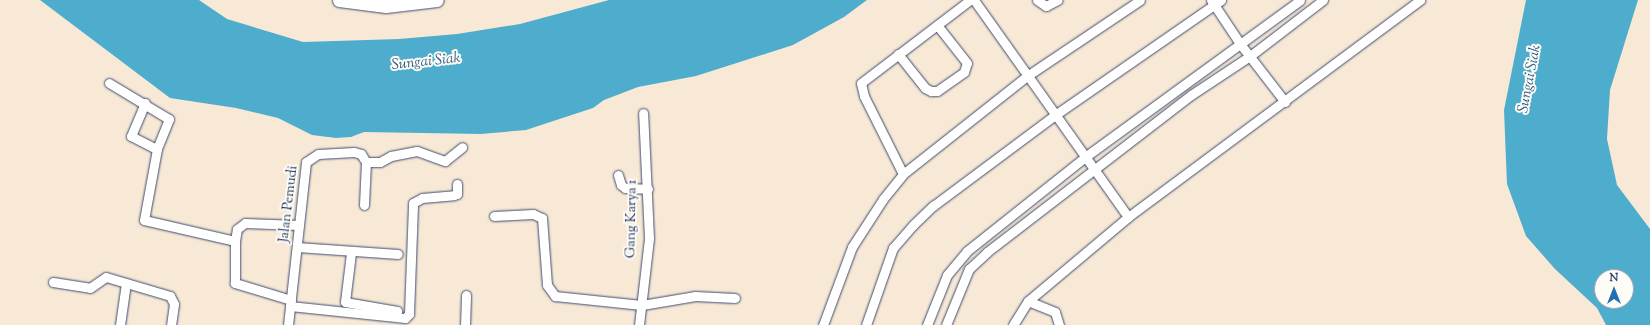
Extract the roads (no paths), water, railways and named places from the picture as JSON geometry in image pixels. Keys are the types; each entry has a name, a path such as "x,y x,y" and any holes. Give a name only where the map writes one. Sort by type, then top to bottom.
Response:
{"main road":[{"path":"339,0 386,6 431,1"}],"street":[{"path":"903,174 864,96 861,84 970,0"},
{"path":"974,0 1128,217"},
{"path":"1037,0 1046,6 1058,0"},
{"path":"823,325 852,247 883,199 903,174 1027,76 1140,0"},
{"path":"928,325 947,275 956,262 1085,157 1241,45 1300,0"},
{"path":"946,325 969,269 987,252 1093,168 1190,95 1250,56 1323,0"},
{"path":"1013,325 1028,301 1128,217 1285,102 1420,0"},
{"path":"866,325 893,248 913,225 933,206 1055,115 1215,2 1241,45 1285,102"},
{"path":"898,54 925,88 931,91 938,91 964,72 967,64 938,25"},
{"path":"109,84 144,103 168,119 157,149 144,220 235,241"},
{"path":"144,103 131,136 157,149"},
{"name":"Gang Karya 1","path":"639,325 648,238 648,189 643,113"},
{"path":"364,204 366,162 380,162 391,156 418,151 445,161 462,146"},
{"name":"Jalan Pemudi","path":"288,325 306,162 318,154 354,152 361,154 366,162"},
{"path":"618,176 621,186 625,188 648,189"},
{"path":"299,225 245,223 237,229 235,241 235,283 291,303 405,318 409,314 414,203 422,198 457,194 457,184"},
{"path":"494,216 533,214 542,218 547,285 551,294 642,305 695,296 735,298"},
{"path":"297,247 351,253 398,254"},
{"path":"351,253 345,302 397,311"},
{"path":"956,262 969,269"},
{"path":"53,282 90,288 106,277 170,296 174,304 171,325"},
{"path":"120,325 126,283"},
{"path":"465,325 466,295"},
{"path":"1028,301 1055,312 1059,325"}],"water":[{"name":"Sungai Siak","path":"40,0 199,0 227,19 303,42 399,39 457,34 520,24 609,0 867,0 844,17 793,45 696,76 638,87 604,100 593,108 526,130 481,134 364,132 351,137 336,138 312,135 278,118 236,108 170,98"},
{"name":"Sungai Siak","path":"1526,0 1638,0 1610,90 1607,139 1617,185 1650,229 1650,325 1606,325 1598,309 1634,309 1634,269 1594,269 1594,305 1555,269 1526,236 1507,184 1504,110"}]}
